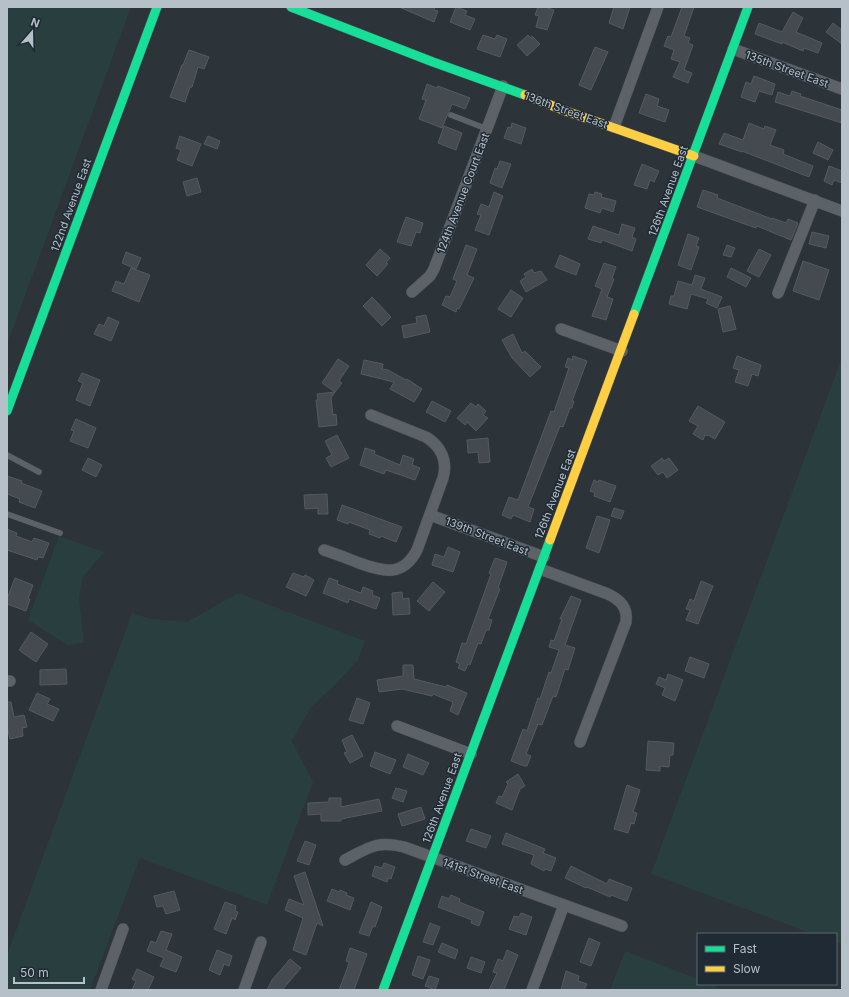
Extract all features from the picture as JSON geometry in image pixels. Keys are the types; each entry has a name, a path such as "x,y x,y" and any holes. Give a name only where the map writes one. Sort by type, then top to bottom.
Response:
{"street":[{"name":"122nd Avenue East","path":"7,411 157,7"},
{"name":"136th Street East","path":"291,7 425,59 503,86 563,110 614,127 842,211"},
{"path":"614,127 658,7"},
{"name":"126th Avenue East","path":"384,990 622,351 748,7"},
{"name":"135th Street East","path":"733,49 842,89"},
{"name":"124th Avenue Court East","path":"412,292 430,276 434,269 503,86"},
{"path":"778,293 815,200"},
{"path":"561,329 622,351"},
{"path":"324,550 375,568 388,571 404,567 412,558 443,478 445,467 442,453 434,442 426,437 371,415"},
{"name":"139th Street East","path":"430,514 544,557"},
{"path":"540,569 608,594 618,599 624,608 626,622 580,742"},
{"path":"397,726 471,754"},
{"name":"141st Street East","path":"345,860 374,845 385,844 404,847 622,926"},
{"path":"532,990 564,905"},
{"path":"101,990 123,929"},
{"path":"244,990 261,942"}],"lane":[{"path":"451,115 487,129"},
{"path":"7,455 39,472"},
{"path":"7,514 60,533"}],"green space":[{"path":"7,7 131,7 7,345"},
{"path":"842,357 842,944 837,942 837,933 810,933 651,874"},
{"path":"59,536 104,552 83,577 79,597 84,643 67,645 28,620"},
{"path":"238,593 365,641 358,660 334,686 311,707 292,741 313,782 267,905 140,858 90,990 7,990 7,955 132,613 151,619 187,622"},
{"path":"625,951 697,979 697,985 713,985 717,987 716,990 610,990"}],"building":[{"path":"399,7 435,7 434,10 438,11 434,22"},
{"path":"456,7 467,11 465,15 475,19 470,30 450,22"},
{"path":"538,7 545,7 554,10 547,30 536,27 539,16 535,15"},
{"path":"614,7 630,7 623,29 609,23"},
{"path":"682,7 694,7 684,36 690,38 688,43 693,45 684,70 692,73 688,83 673,77 680,62 671,59 674,50 664,46 668,36 671,37"},
{"path":"793,12 803,18 796,32 822,43 818,53 804,48 803,51 782,42 782,44 755,34 759,23 782,32"},
{"path":"833,23 842,30 842,44 826,32"},
{"path":"483,35 495,39 497,35 507,39 500,57 477,49"},
{"path":"528,35 532,39 532,36 540,44 527,56 517,45"},
{"path":"595,47 608,52 591,90 579,85"},
{"path":"189,50 209,57 204,69 198,67 192,87 190,87 185,102 170,97"},
{"path":"754,76 775,84 772,95 759,91 755,102 741,97 746,82 751,84"},
{"path":"427,84 437,88 438,86 470,98 465,109 452,104 442,128 419,119 426,100 422,99"},
{"path":"792,91 801,94 800,96 842,110 842,123 775,102 778,92 790,96"},
{"path":"646,94 659,99 657,106 669,110 665,122 639,113"},
{"path":"512,123 526,128 521,144 504,138 508,127 511,128"},
{"path":"749,123 764,129 765,126 776,130 770,145 784,150 783,154 813,166 809,177 742,151 719,144 724,133 743,140"},
{"path":"444,126 462,133 456,150 438,143"},
{"path":"180,136 201,144 192,166 177,160 181,150 176,148"},
{"path":"208,136 220,141 217,149 204,144"},
{"path":"818,142 833,150 828,160 813,153"},
{"path":"500,161 511,164 502,188 490,183 495,168 497,169"},
{"path":"642,164 659,171 654,182 650,180 647,189 634,185"},
{"path":"829,166 842,171 842,183 834,180 832,185 824,181"},
{"path":"197,178 201,192 187,196 183,182"},
{"path":"703,190 718,195 717,198 772,219 786,223 788,219 798,223 791,240 757,226 756,228 697,207"},
{"path":"494,192 503,196 489,235 475,230 481,215 477,214 481,204 489,207"},
{"path":"595,192 602,194 601,197 616,201 613,212 602,208 600,213 585,208 589,194 594,195"},
{"path":"406,217 423,223 420,233 416,232 411,246 397,242"},
{"path":"622,224 635,228 632,237 636,239 632,251 602,240 601,243 588,239 593,226 619,235"},
{"path":"812,232 829,236 826,248 809,244"},
{"path":"688,234 699,238 696,246 699,247 691,270 678,265"},
{"path":"466,245 477,249 467,275 474,278 459,309 457,308 456,312 442,305 446,296 450,297 457,281 453,279"},
{"path":"727,245 735,248 731,257 723,255"},
{"path":"380,249 390,258 386,263 388,264 377,276 366,265"},
{"path":"759,249 771,255 759,277 747,271"},
{"path":"126,252 141,258 136,269 122,263"},
{"path":"560,255 580,264 576,275 555,267"},
{"path":"803,261 829,270 819,300 793,291"},
{"path":"604,263 616,267 612,278 614,279 607,297 613,299 606,320 592,316 602,289 595,286"},
{"path":"131,268 150,275 139,302 112,291 116,281 124,284"},
{"path":"731,268 751,278 746,287 727,277"},
{"path":"532,269 534,273 541,271 547,280 526,292 520,281 526,277 524,274"},
{"path":"695,275 705,278 701,289 722,297 717,308 706,303 708,299 691,294 687,309 669,304 671,296 674,296 678,281 692,285"},
{"path":"511,290 523,298 511,317 498,309"},
{"path":"372,297 391,317 382,326 363,306"},
{"path":"730,306 736,329 723,332 718,309"},
{"path":"426,315 430,332 404,338 402,326 417,323 416,317"},
{"path":"108,317 119,322 111,341 94,334 99,324 104,326"},
{"path":"513,334 522,353 525,351 541,367 530,377 512,358 502,340"},
{"path":"573,356 587,361 572,401 574,401 572,408 570,408 563,427 560,426 528,507 534,509 530,522 513,515 511,519 502,515 509,497 518,500 551,411 554,412 569,368 565,367 568,358 572,360"},
{"path":"737,356 761,365 758,376 752,374 748,386 735,382 739,370 733,368"},
{"path":"338,359 349,366 339,381 342,383 335,392 322,383"},
{"path":"364,360 383,364 382,369 388,370 406,380 407,379 422,389 414,402 390,389 394,382 361,374"},
{"path":"82,373 100,380 90,406 76,400 83,383 78,381"},
{"path":"335,392 331,398 333,415 336,414 337,425 319,427 316,400 318,400 317,394"},
{"path":"432,401 451,411 445,422 426,412"},
{"path":"471,403 476,407 478,404 486,411 483,415 488,418 476,431 467,422 465,425 457,418"},
{"path":"698,406 725,422 715,439 705,435 703,440 693,434 698,426 689,421"},
{"path":"76,419 96,428 88,448 70,441 74,431 71,430"},
{"path":"337,435 349,458 331,467 326,458 332,455 325,441"},
{"path":"488,438 490,462 479,463 478,452 468,453 467,440"},
{"path":"365,448 375,451 374,454 400,465 403,455 414,459 412,465 420,468 415,480 386,470 384,474 360,465"},
{"path":"88,458 102,465 96,477 82,470"},
{"path":"662,458 664,461 669,458 678,470 667,478 663,472 658,475 651,466"},
{"path":"7,476 22,481 21,483 42,491 35,508 19,502 20,499 7,494"},
{"path":"594,480 598,482 599,480 616,486 610,502 594,496 595,493 590,491"},
{"path":"327,494 328,514 318,514 318,508 305,509 304,495"},
{"path":"342,505 402,527 396,542 381,536 380,538 369,534 370,530 349,522 348,524 337,520"},
{"path":"614,508 624,511 621,519 611,516"},
{"path":"597,516 610,520 599,553 586,548"},
{"path":"7,529 17,533 16,536 32,542 34,538 49,543 43,558 38,557 37,560 7,550"},
{"path":"448,547 460,552 453,572 432,565 435,554 444,557"},
{"path":"495,558 507,562 498,588 500,589 488,619 492,620 489,630 486,630 481,644 478,643 470,665 468,664 465,671 458,668 460,664 456,662 462,643 466,644 491,574 489,573"},
{"path":"293,573 304,577 305,575 314,580 306,596 286,587"},
{"path":"15,578 33,585 26,611 7,604 7,599"},
{"path":"329,578 338,581 337,584 361,593 363,587 373,591 372,595 380,598 376,609 349,599 348,603 323,593"},
{"path":"701,581 713,586 698,624 686,620 690,610 686,609 690,599 694,601"},
{"path":"433,582 445,592 429,611 417,601"},
{"path":"402,592 403,599 409,598 410,614 393,615 392,593"},
{"path":"571,596 581,600 565,645 575,648 568,670 565,669 556,697 553,696 542,725 538,724 526,754 531,756 527,766 524,766 511,761 523,729 527,731 538,698 540,699 549,672 551,673 559,650 549,647 551,640 554,641 562,619 560,619"},
{"path":"31,632 48,644 36,662 19,650"},
{"path":"690,657 709,664 704,678 685,671"},
{"path":"403,665 413,665 414,679 446,687 447,685 467,693 458,715 450,711 453,702 433,694 432,696 402,689 379,692 377,680 403,676"},
{"path":"66,669 67,684 40,685 40,670"},
{"path":"668,674 683,680 675,701 662,695 665,688 656,684 659,677 666,680"},
{"path":"37,693 50,699 47,704 59,709 53,721 29,710"},
{"path":"357,698 370,703 363,724 349,720"},
{"path":"7,702 11,702 14,717 24,715 27,727 22,728 23,736 10,739 7,726"},
{"path":"352,735 363,756 350,763 344,753 347,752 342,740"},
{"path":"648,741 674,743 673,755 670,755 669,767 660,766 660,771 646,770"},
{"path":"375,752 396,760 390,774 370,766"},
{"path":"408,754 429,763 423,775 403,767"},
{"path":"518,774 525,786 520,789 512,810 496,803 499,796 502,797 508,784 506,782"},
{"path":"627,785 640,790 633,812 637,813 634,824 631,823 628,833 614,829"},
{"path":"396,788 407,791 403,802 392,798"},
{"path":"329,798 341,798 341,807 379,799 382,811 341,819 341,821 321,821 321,814 308,815 308,803 329,802"},
{"path":"421,807 425,819 402,826 398,814"},
{"path":"471,829 491,836 486,848 466,841"},
{"path":"506,833 545,849 543,853 556,858 551,871 545,869 544,871 531,864 534,855 502,844"},
{"path":"305,841 316,845 309,865 297,861"},
{"path":"384,863 395,867 391,879 388,878 387,882 372,876 375,866 382,868"},
{"path":"571,866 607,884 609,879 632,888 627,901 611,895 610,897 565,878"},
{"path":"305,872 323,926 317,923 306,955 293,950 303,918 285,910 289,899 304,905 294,876"},
{"path":"332,889 339,892 340,890 347,893 346,895 354,898 350,910 327,901"},
{"path":"174,891 180,910 166,914 163,906 157,907 154,896"},
{"path":"451,895 460,899 459,902 484,912 479,926 471,923 472,920 438,907 442,896 449,899"},
{"path":"225,902 236,906 235,911 238,912 235,920 232,918 226,934 214,929"},
{"path":"371,902 382,907 375,927 373,926 369,936 359,933"},
{"path":"521,913 532,917 526,935 509,929 514,916 519,917"},
{"path":"430,923 440,927 433,945 423,942"},
{"path":"161,931 172,934 166,950 182,957 176,972 160,966 164,958 147,951 151,941 156,943"},
{"path":"589,938 600,943 591,966 580,962"},
{"path":"442,943 458,950 455,959 438,952"},
{"path":"350,948 367,954 354,990 339,990 349,962 346,961"},
{"path":"217,950 232,956 229,966 224,964 220,975 209,970"},
{"path":"507,950 518,955 504,990 489,990 497,973 493,972 498,959 503,961"},
{"path":"418,956 430,960 423,979 412,975"},
{"path":"471,957 485,962 481,973 467,968"},
{"path":"290,959 301,968 282,990 267,990 272,980"},
{"path":"137,969 154,977 148,990 132,990 136,981 132,979"},
{"path":"566,971 579,976 578,981 587,984 584,990 561,990"},
{"path":"429,976 439,979 435,990 425,986"}],"traffic: fast":[{"path":"7,411 157,7"},
{"path":"291,7 433,62 525,95"},
{"path":"634,314 748,7"},
{"path":"383,990 550,540"}],"traffic: slow":[{"path":"525,95 563,110 694,156"},
{"path":"550,540 634,314"}]}
